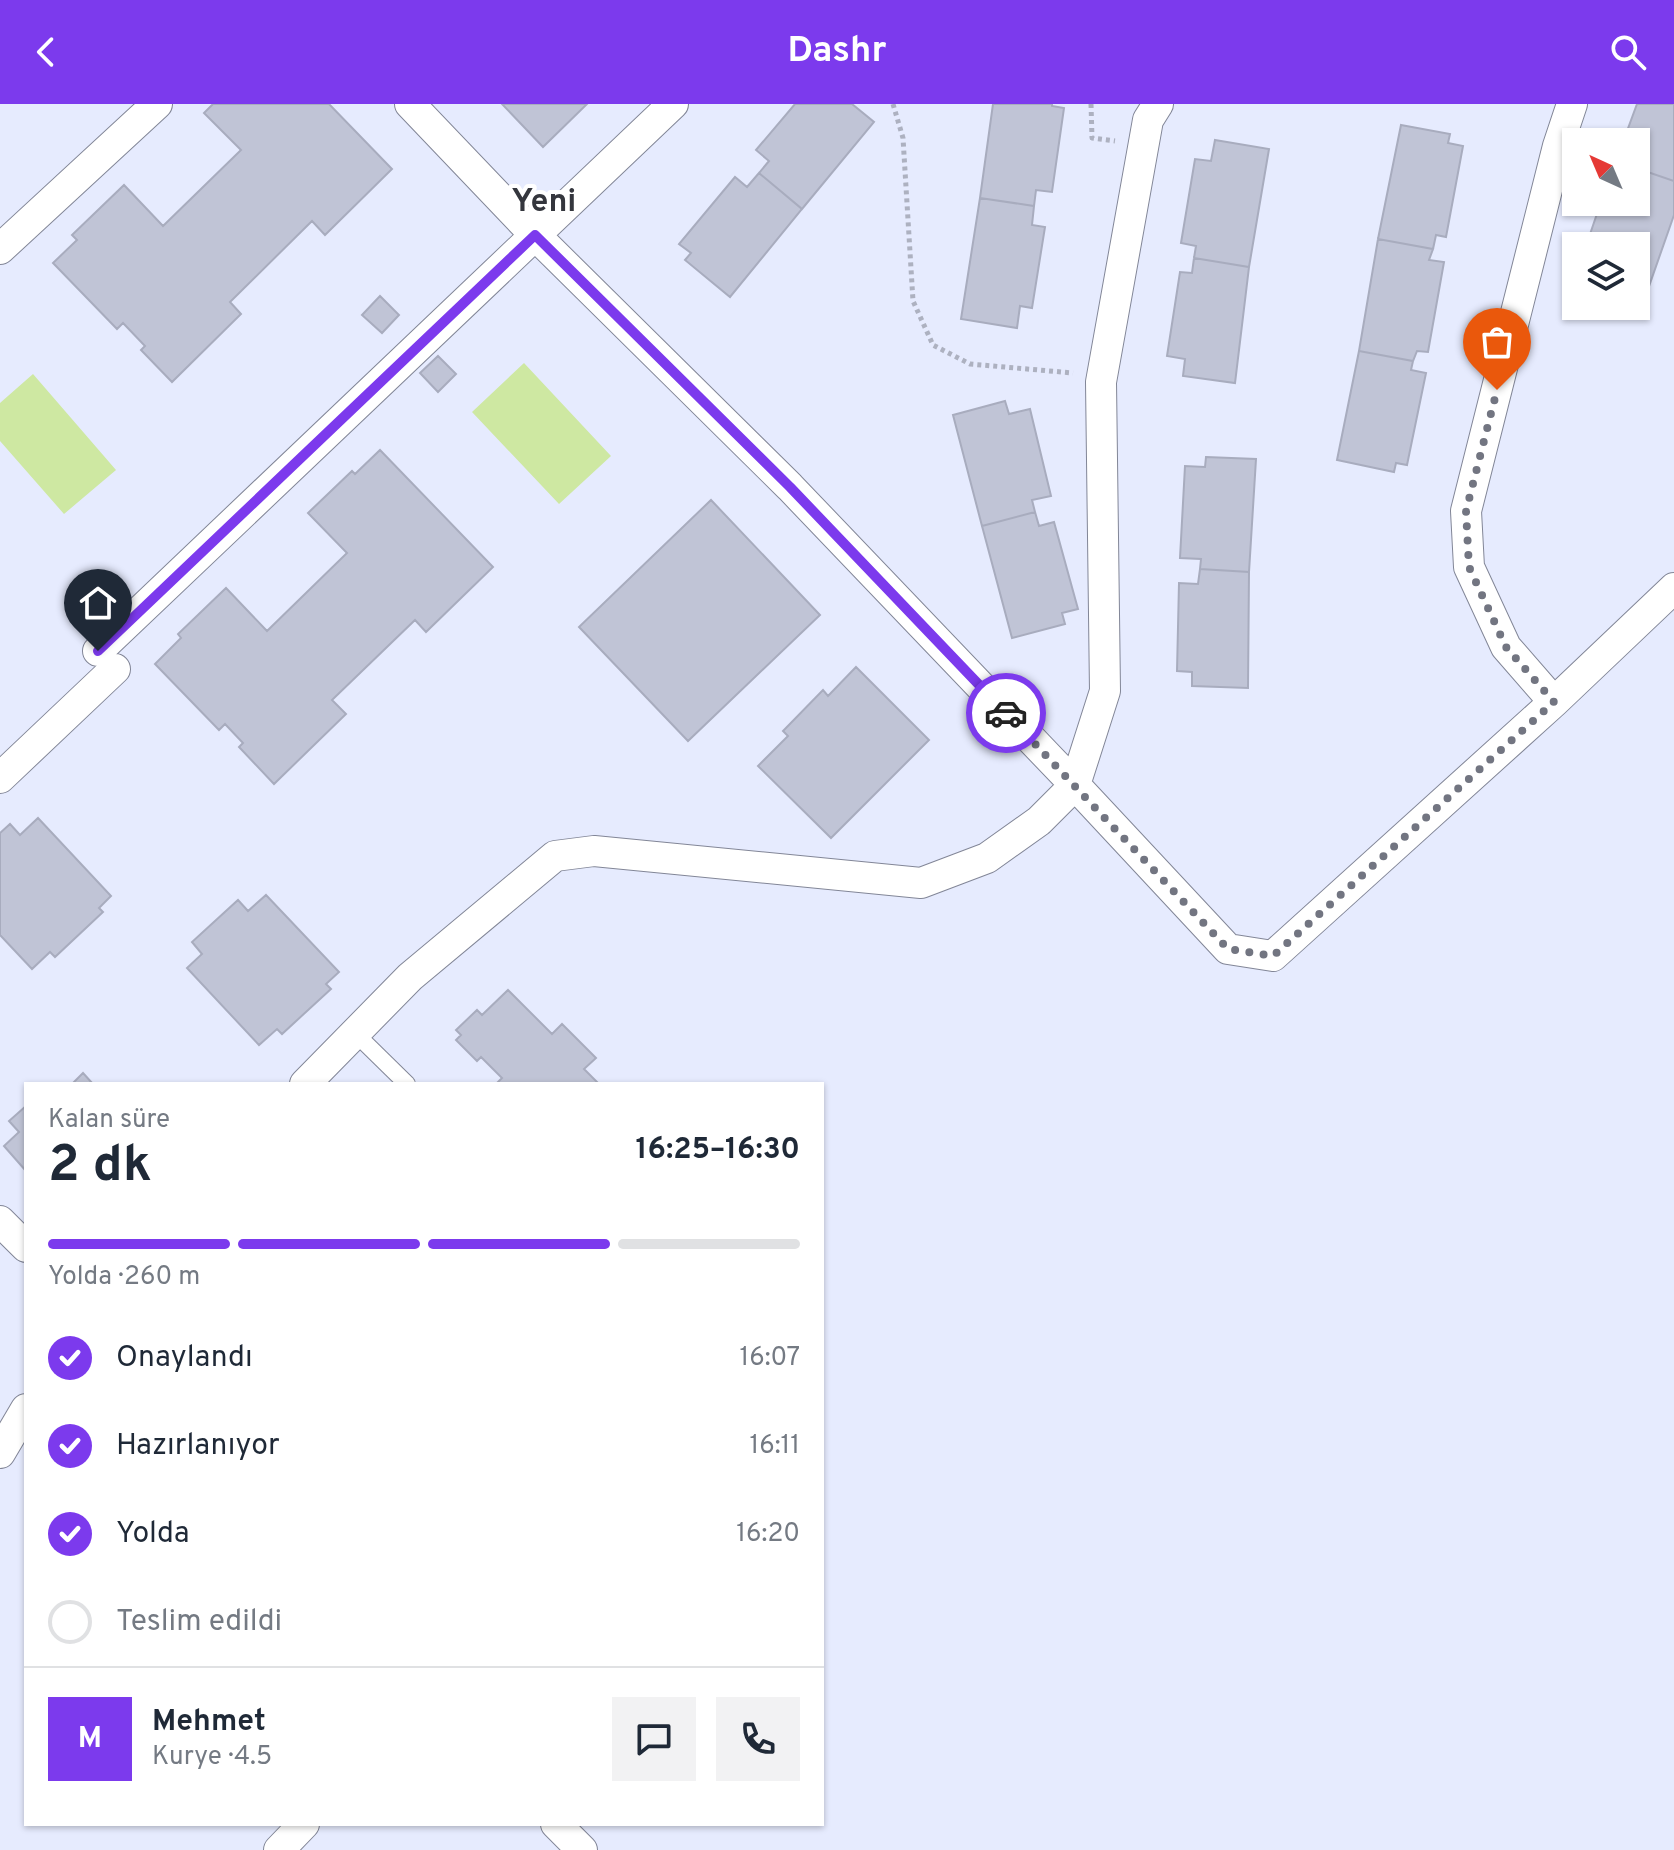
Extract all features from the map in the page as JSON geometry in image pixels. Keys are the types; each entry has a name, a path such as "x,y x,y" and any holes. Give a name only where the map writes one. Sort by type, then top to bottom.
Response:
{"street":[{"path":"0,249 157,104"},
{"path":"410,104 535,235 790,487 1228,949 1273,956 1554,702 1674,588"},
{"path":"0,778 106,660 535,235 673,104"},
{"path":"307,1082 410,977 555,856 594,851 921,883 987,858 1039,821 1075,785 1105,691 1101,382 1143,144 1148,120 1158,104"},
{"path":"1554,702 1506,647 1469,567 1466,511 1558,146 1572,104"},
{"path":"0,1221 24,1245"},
{"path":"0,1453 24,1412"},
{"path":"279,1850 302,1826"},
{"path":"558,1826 582,1850"}],"lane":[{"path":"355,1033 405,1082"}],"path":[{"path":"893,104 903,138 913,301 933,345 970,364 1086,374"},
{"path":"1091,104 1092,138 1143,144"}],"green space":[{"path":"524,363 611,456 559,504 472,412"},
{"path":"33,374 116,470 64,514 0,441 0,403"}],"building":[{"path":"213,104 329,104 392,169 325,235 312,221 230,302 241,314 172,382 141,350 145,346 123,323 117,329 53,263 77,240 72,235 124,185 163,226 241,150 204,113"},
{"path":"502,104 587,104 543,147"},
{"path":"795,104 852,104 874,122 802,209 759,173 769,161 756,150"},
{"path":"993,104 1052,104 1064,108 1052,192 1036,190 1034,206 980,198"},
{"path":"1637,104 1674,104 1674,181 1650,173 1650,128 1628,128"},
{"path":"1401,125 1450,134 1448,143 1463,146 1446,237 1436,235 1433,249 1378,239"},
{"path":"1215,140 1269,149 1249,267 1194,258 1196,246 1181,243 1195,159 1211,161"},
{"path":"759,173 802,209 730,297 685,260 691,253 679,244 735,177 747,187"},
{"path":"1650,173 1674,181 1674,215 1650,283 1650,232 1591,232 1596,216 1650,216"},
{"path":"980,198 1034,206 1032,225 1045,227 1032,308 1020,306 1017,328 961,319"},
{"path":"1378,239 1433,249 1429,260 1444,262 1428,352 1417,351 1413,361 1359,351"},
{"path":"1194,258 1249,267 1235,383 1183,376 1185,359 1167,356 1180,272 1192,273"},
{"path":"380,296 399,315 382,333 362,315"},
{"path":"1359,351 1413,361 1411,370 1426,373 1407,465 1396,463 1394,472 1337,460"},
{"path":"438,356 456,374 438,392 420,373"},
{"path":"1005,401 1009,414 1030,409 1051,496 1032,500 1035,512 982,526 953,415"},
{"path":"380,450 493,567 426,632 415,620 332,700 346,714 274,784 239,747 243,743 225,724 219,730 155,664 181,638 178,634 226,588 267,631 347,553 308,513 352,471 355,474"},
{"path":"1206,457 1256,459 1249,572 1200,569 1201,559 1180,558 1185,466 1205,467"},
{"path":"711,500 820,615 688,741 579,627"},
{"path":"1035,512 1039,526 1054,522 1078,609 1062,613 1065,624 1012,638 982,526"},
{"path":"1200,569 1249,572 1248,688 1192,686 1192,672 1177,671 1179,583 1198,584"},
{"path":"856,667 929,740 831,838 758,766 788,736 783,731 823,690 828,696"},
{"path":"38,818 111,896 99,908 103,912 55,957 50,952 32,969 0,935 0,833 10,824 20,835"},
{"path":"266,895 339,972 326,984 331,989 282,1034 277,1029 259,1045 187,968 202,954 192,942 238,900 248,911"},
{"path":"508,990 552,1034 562,1024 596,1058 584,1069 597,1082 498,1082 502,1078 481,1057 477,1061 456,1040 461,1035 456,1030 477,1010 482,1015"},
{"path":"83,1073 91,1082 74,1082"},
{"path":"24,1108 24,1169 4,1146 19,1132 9,1121"}],"way so far":[{"path":"1006,713 1228,949 1273,956 1554,702 1506,647 1469,567 1466,511 1497,390"}],"district":[{"name":"Yeni","path":"544,203"}],"route":[{"path":"98,651 535,235 790,487 1006,713"}]}
